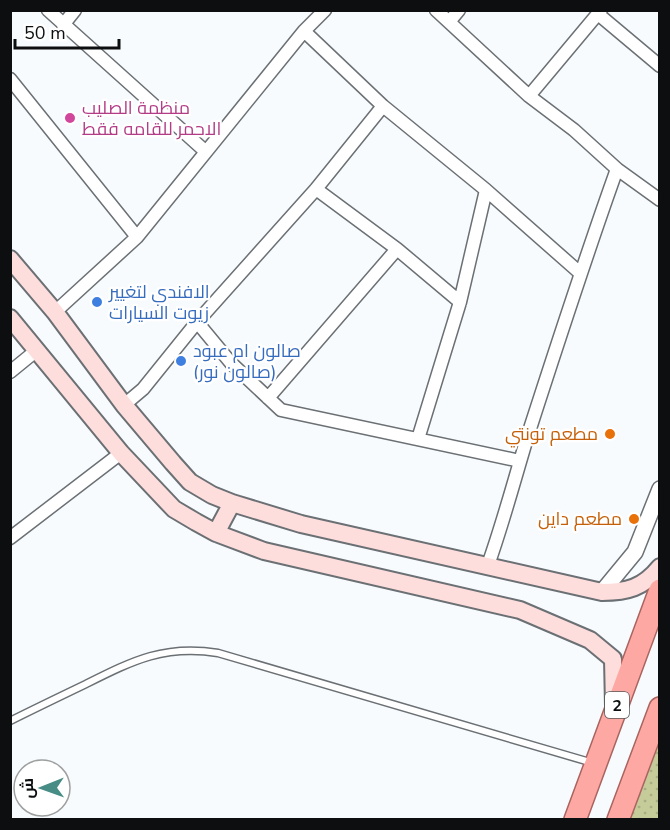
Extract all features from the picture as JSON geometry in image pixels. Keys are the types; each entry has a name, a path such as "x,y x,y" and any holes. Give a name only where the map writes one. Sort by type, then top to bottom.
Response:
{"highway":[{"name":"2","path":"575,819 660,590"},
{"name":"2","path":"618,819 660,708"}],"main road":[{"path":"10,260 55,312 124,405 190,482 212,495 301,524 602,592 624,592 649,580 660,567"},
{"path":"10,318 121,453 174,509 216,533 264,551 520,610 590,640 613,659 615,712"},
{"path":"216,533 232,503"}],"street":[{"path":"48,10 205,152"},
{"path":"63,25 75,10"},
{"path":"55,312 137,237 304,31 325,10"},
{"path":"436,10 529,96 574,130 617,169 660,200"},
{"path":"449,22 459,10"},
{"path":"529,96 599,12 660,66"},
{"path":"304,31 383,106 486,190 580,273"},
{"path":"10,79 137,237"},
{"path":"124,405 143,389 197,322 316,189 383,106"},
{"path":"488,565 504,522 520,461 580,273 617,169"},
{"path":"316,189 397,249 460,302"},
{"path":"418,439 460,302 486,190"},
{"path":"268,398 397,249"},
{"path":"197,322 231,363 281,410 520,461"},
{"path":"10,372 37,350"},
{"path":"10,538 121,453"},
{"path":"602,592 635,552 660,489"}],"lane":[{"path":"10,721 133,661 161,652 190,650 218,653 596,764"}],"green space":[{"path":"659,740 659,819 629,819"}],"place":[{"name":"منظمة الصليب الاحمر للقامه فقط","path":"70,118"},
{"name":"الافندي لتغيير زيوت السيارات","path":"97,302"},
{"name":"صالون ام عبود (صالون نور)","path":"181,361"},
{"name":"مطعم تونتي","path":"610,434"},
{"name":"مطعم داين","path":"634,519"}]}
